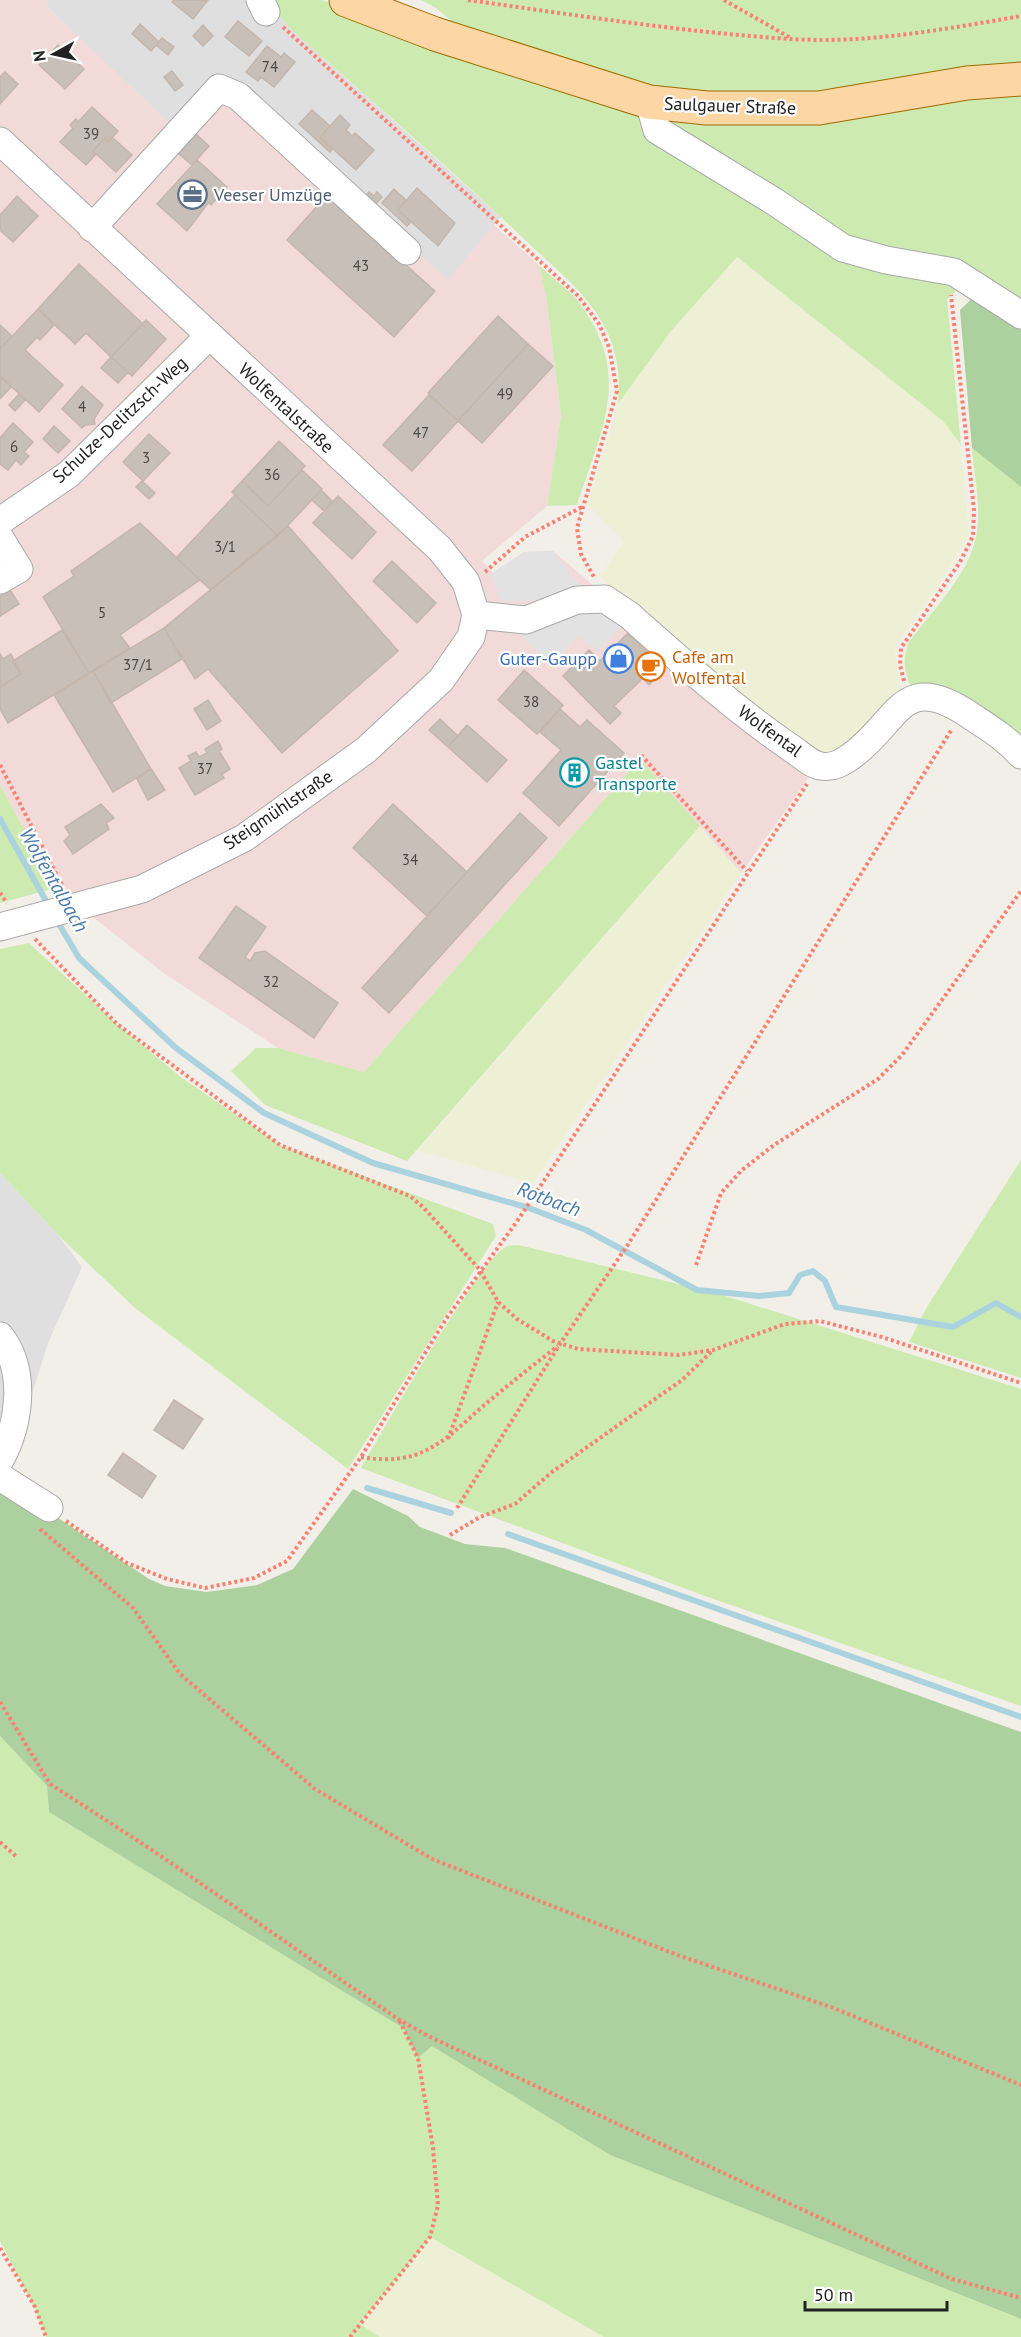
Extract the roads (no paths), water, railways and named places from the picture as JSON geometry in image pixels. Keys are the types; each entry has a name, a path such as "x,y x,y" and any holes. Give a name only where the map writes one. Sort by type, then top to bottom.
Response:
{"main road":[{"name":"Saulgauer Straße","path":"346,0 435,34 649,102 707,108 819,108 967,83 1021,79"}],"street":[{"path":"92,228 219,88 238,96 407,252"},
{"path":"649,102 657,130 775,202 843,248 886,260 942,269 974,283 1021,315"},
{"name":"Wolfentalstraße","path":"0,141 208,337 440,549 477,596"},
{"name":"Schulze-Delitzsch-Weg","path":"0,520 69,474 208,337"},
{"path":"0,538 19,569 0,580"},
{"name":"Wolfental","path":"477,596 526,620 577,600 605,599 629,615 760,727 819,766 838,765 863,748 894,713 911,699 924,696 938,697 964,711 1008,740 1021,754"},
{"name":"Steigmühlstraße","path":"10,925 142,889 244,838 366,750 441,680 471,637 477,596"},
{"path":"0,1336 18,1379 15,1419 0,1460"},
{"path":"0,1477 42,1517"}],"waterway":[{"name":"Wolfentalbach","path":"0,819 50,908"},
{"name":"Rotbach","path":"56,919 79,958 176,1048 264,1113 373,1163 529,1208 586,1230 697,1290 759,1296 789,1293 800,1275 813,1271 825,1281 836,1307 953,1327 996,1303 1021,1317"},
{"path":"367,1488 451,1513"},
{"path":"508,1534 1021,1717"}],"place":[{"name":"Veeser Umzüge","path":"193,195"},
{"name":"Guter-Gaupp","path":"618,659"},
{"name":"Cafe am Wolfental","path":"651,667"},
{"name":"Gastel Transporte","path":"574,773"}]}
